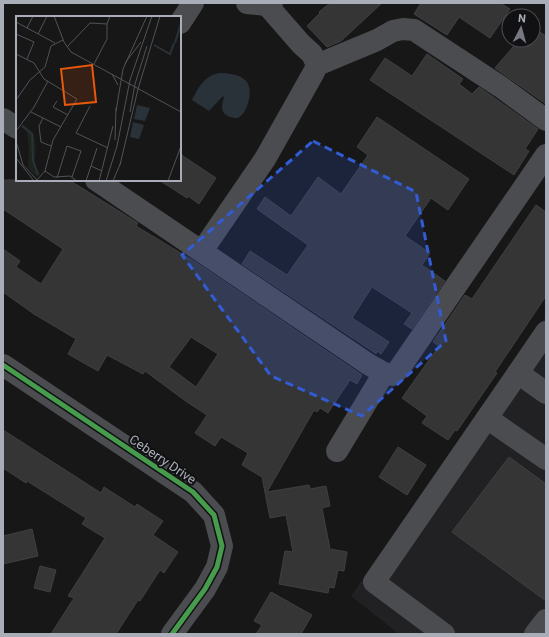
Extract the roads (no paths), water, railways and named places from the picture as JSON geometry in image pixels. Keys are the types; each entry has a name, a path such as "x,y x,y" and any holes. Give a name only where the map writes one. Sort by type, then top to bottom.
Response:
{"street":[{"path":"181,21 193,3"},
{"path":"262,4 312,54 317,65"},
{"path":"202,251 266,159 317,65 377,40 393,31 403,28 414,30 501,87 546,120"},
{"path":"3,119 16,127"},
{"path":"97,181 368,364 384,373 393,375 399,369 546,155"},
{"path":"444,634 374,582 546,332"},
{"name":"Ceberry Drive","path":"3,365 194,492 214,515 222,546 217,567 205,589 172,634"},
{"path":"337,450 384,373"},
{"path":"518,373 546,393"},
{"path":"487,418 546,459"},
{"path":"535,634 546,620"}]}
